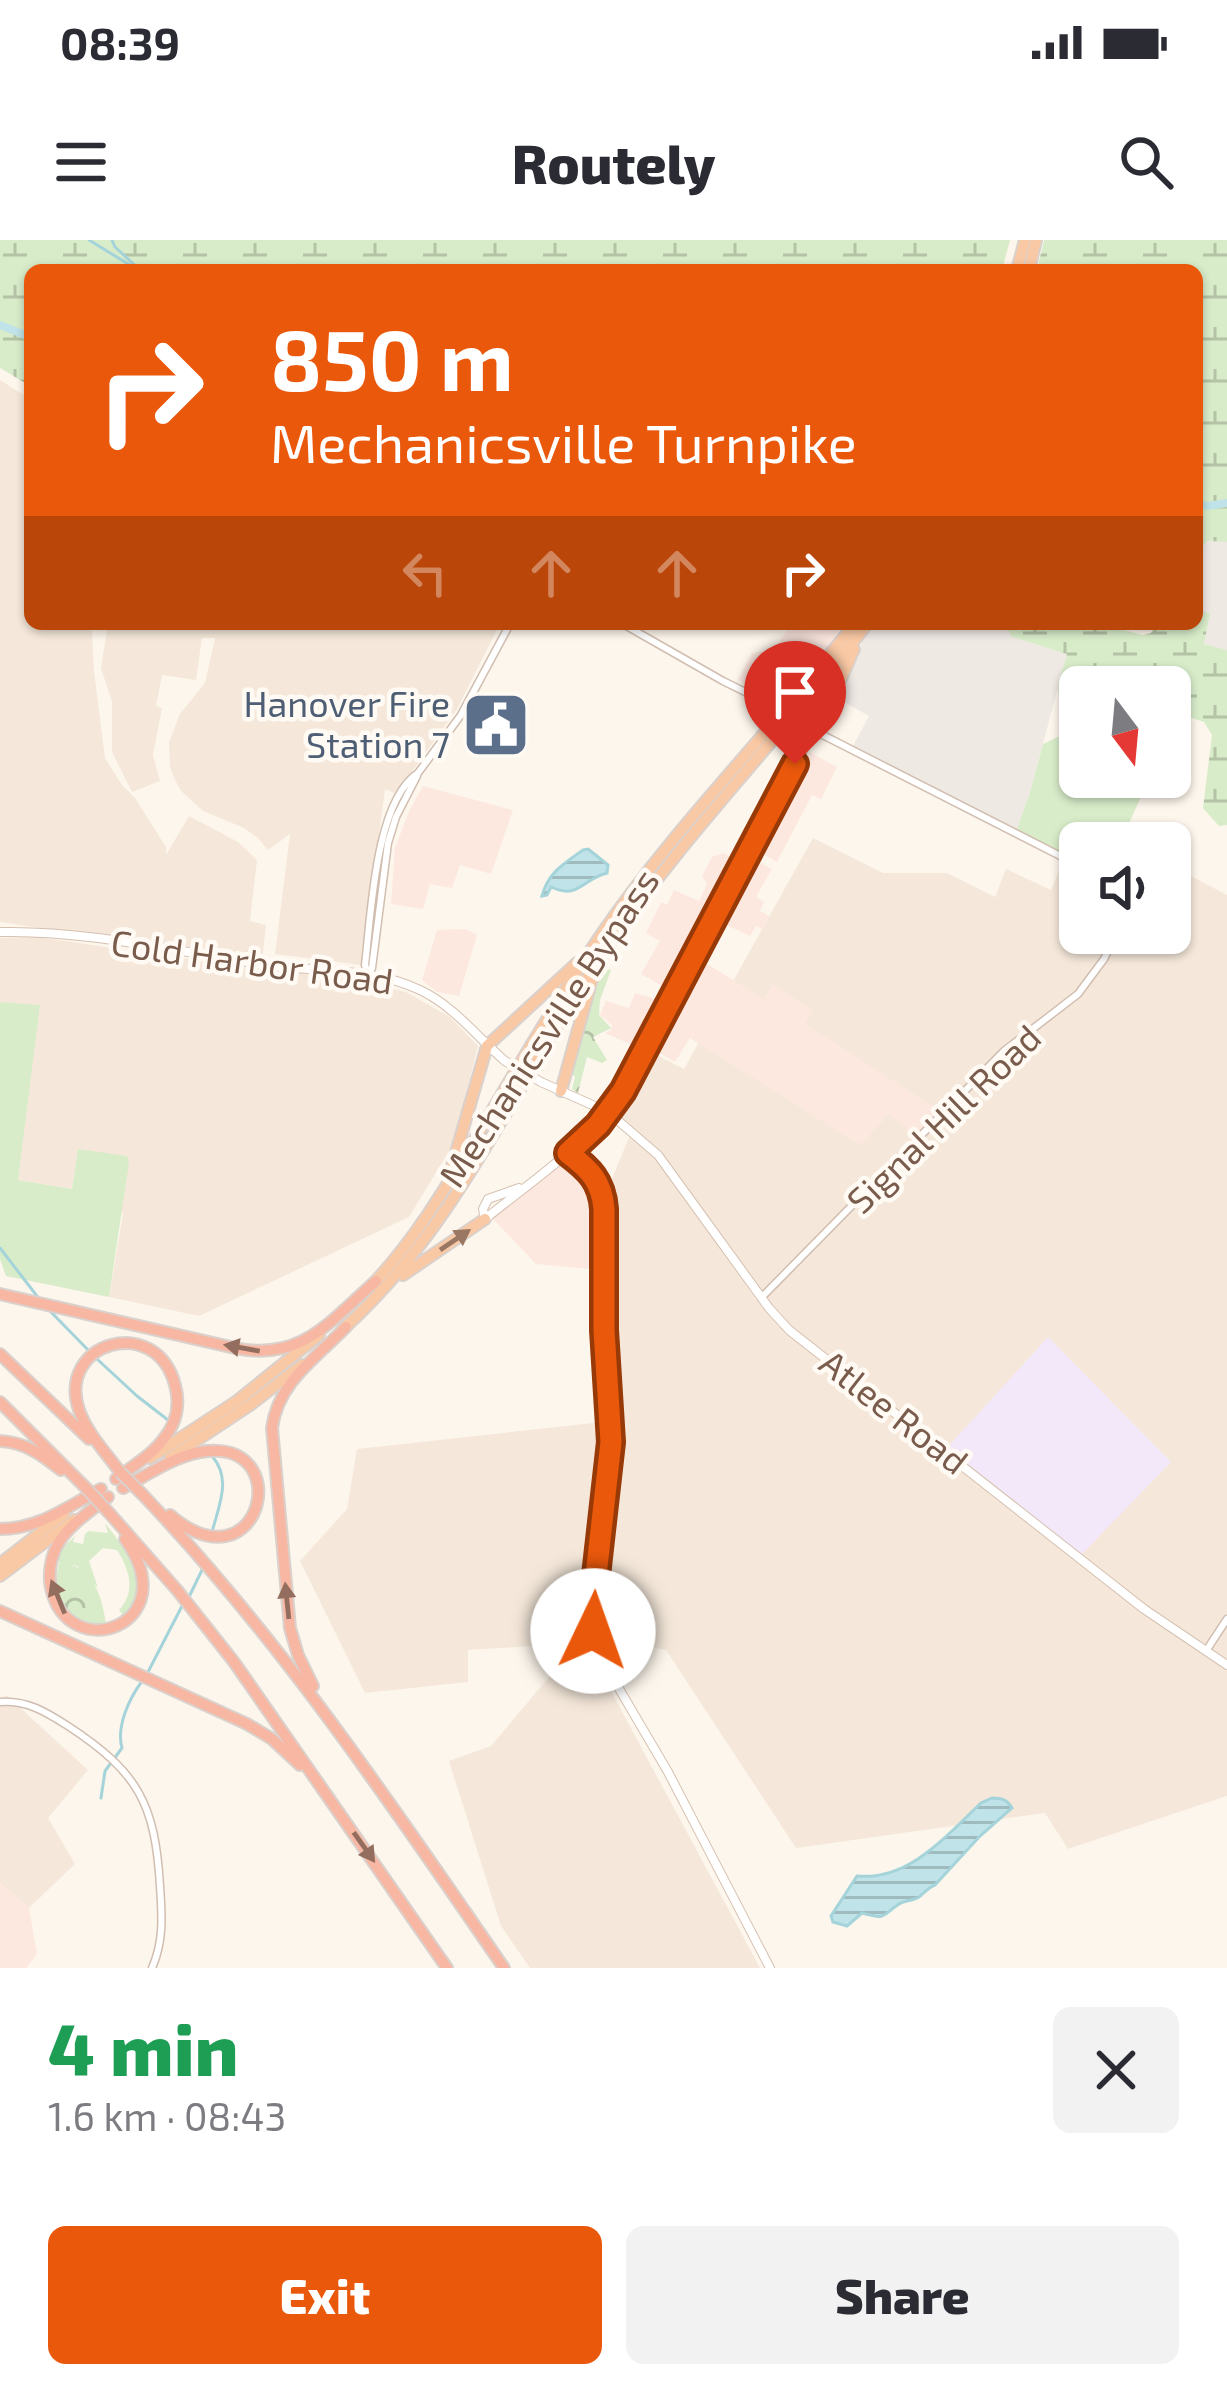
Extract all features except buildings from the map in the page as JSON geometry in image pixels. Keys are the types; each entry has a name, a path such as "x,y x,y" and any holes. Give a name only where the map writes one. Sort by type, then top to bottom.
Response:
{"highway":[{"name":"Mechanicsville Bypass","path":"341,1324 413,1237 452,1179 584,960 620,909 696,809 789,715 850,630"},
{"name":"Mechanicsville Bypass","path":"360,1313 438,1222 622,926 683,844 862,630"},
{"path":"841,679 864,630"},
{"path":"413,1237 454,1161 487,1046 565,976 620,909"},
{"path":"561,1091 586,992 622,926"},
{"path":"120,1479 237,1401 360,1313 411,1268 490,1215"},
{"path":"0,1294 235,1348 271,1352 312,1337 376,1281"},
{"path":"341,1324 287,1385 275,1410 272,1438 292,1637 304,1670 350,1745"},
{"path":"0,1576 120,1479 164,1439 173,1424 177,1400 170,1371 156,1354 134,1343 111,1344 84,1365 76,1386 77,1403 120,1479 180,1524 211,1537 229,1536 250,1522 260,1499 253,1470 234,1454 216,1451 191,1454 120,1479"},
{"path":"0,1354 108,1457"},
{"path":"0,1402 113,1517 198,1616 447,1968"},
{"path":"0,1441 31,1449 81,1484"},
{"path":"104,1493 66,1533 51,1563 56,1602 71,1621 84,1628 104,1630 123,1623 142,1598 142,1570 113,1517"},
{"path":"0,1529 40,1523 104,1493"},
{"path":"0,1564 104,1493"},
{"path":"143,1496 283,1657 350,1745 504,1968"},
{"path":"0,1611 272,1739 343,1818"}],"main road":[{"path":"526,1186 494,1195 484,1204 490,1215 568,1153 623,1091 841,679"},
{"path":"789,715 814,730"},
{"path":"789,715 799,735 798,760"},
{"name":"Cold Harbor Road","path":"0,932 53,934 393,979 432,997 505,1061 608,1112"},
{"name":"Atlee Road","path":"608,1112 663,1160 776,1317 1144,1609 1227,1665"},
{"path":"568,1153 596,1178 604,1209 604,1330 611,1442 593,1602 595,1638 612,1678 668,1772 770,1968"}],"street":[{"path":"368,974 365,964 381,843 400,793 461,715 507,630"},
{"path":"633,630 789,715"},
{"path":"814,730 1059,855"},
{"name":"Signal Hill Road","path":"761,1298 1004,1051 1078,994 1105,954"},
{"path":"1206,1651 1227,1619"},
{"path":"0,1702 34,1706 100,1748 124,1771 145,1803 156,1838 162,1933 152,1968"}],"shaded area":[{"path":"0,380 24,395 24,630 92,631 105,758 166,847 166,855 189,816 238,842 257,860 250,921 266,925 262,961 0,922"},
{"path":"1207,541 1227,542 1227,650 1204,644 1210,615 1203,612 1203,546"},
{"path":"107,630 497,630 457,709 396,794 385,789 362,965 275,954 290,834 268,850 244,828 203,811 175,780 169,742 180,714 205,683 215,638 202,638 196,680 162,675 156,706 162,708 153,755 160,781 132,792 112,752 112,702 101,668"},
{"path":"787,630 840,630 782,701 738,680 752,653 772,653"},
{"path":"869,630 1008,630 1012,637 1067,654 1064,666 1059,666 1059,684 1016,832 853,746 869,716 835,697"},
{"path":"809,752 837,767 821,799 812,795 777,862 756,850"},
{"path":"423,786 513,810 491,874 460,865 452,888 430,884 423,909 391,904 395,848"},
{"path":"813,838 883,873 947,873 995,897 1006,869 1051,890 1059,870 1059,954 1191,954 1191,876 1227,895 1227,1796 1068,1849 1045,1813 796,1848 666,1650 619,1641 468,1650 468,1682 365,1693 300,1561 347,1509 357,1449 602,1422 602,1203 630,1135 608,1112 645,1049 684,1069"},
{"path":"723,853 739,861 671,991 641,974 660,941 646,933 661,902 667,905 674,890 699,901 707,884 702,876 712,857"},
{"path":"753,859 772,869 756,897 764,902 760,911 769,916 762,929 756,926 750,936 718,921"},
{"path":"466,929 477,935 459,996 437,992 422,980 437,930"},
{"path":"38,937 345,977 406,992 450,1017 478,1046 454,1143 409,1217 199,1316 109,1297 123,1214 78,1149 72,1189 18,1180 39,1006 0,1002 0,938"},
{"path":"699,959 764,999 773,985 813,1010 805,1024 943,1113 916,1136 889,1114 860,1145 690,1038 675,1062 653,1049"},
{"path":"635,993 663,1001 639,1048 605,1033 612,1025 600,1015 606,1001 629,1008"},
{"path":"566,1156 595,1181 602,1203 600,1270 536,1264 491,1217"},
{"path":"1048,1337 1171,1462 1081,1555 946,1449"},
{"path":"590,1652 760,1968 530,1968 501,1926 449,1761 491,1746 549,1677"},
{"path":"6,1695 88,1770 48,1818 75,1864 29,1908 0,1883 0,1702"},
{"path":"0,1883 29,1908 37,1954 26,1968 0,1968"}],"green space":[{"path":"0,240 1010,240 1004,264 24,264 24,382 0,368"},
{"path":"1044,240 1227,240 1227,542 1207,541 1203,546 1203,264 1038,264"},
{"path":"1203,611 1210,614 1204,644 1227,650 1227,825 1219,826 1203,808 1212,735 1204,722 1191,718 1191,666 1063,666 1067,654 1012,637 1008,630 1123,630 1143,635 1152,630 1203,630"},
{"path":"1059,736 1059,798 1140,798 1130,822 1059,822 1059,851 1016,832 1043,744"},
{"path":"604,968 611,970 599,1015 611,1028 593,1037 607,1060 602,1063 587,1057 578,1093 572,1089 575,1077 569,1072 590,993"},
{"path":"0,1002 40,1005 18,1180 72,1189 78,1149 127,1156 109,1297 6,1276 0,1259"},
{"path":"105,1523 130,1558 138,1583 137,1596 120,1620 129,1581 117,1550 103,1548 89,1561 98,1588 77,1566 58,1558 75,1536 73,1542 83,1544 89,1531 108,1533"},
{"path":"59,1562 80,1569 94,1584 106,1626 81,1621 65,1608 57,1587"}],"water":[{"path":"588,849 608,865 607,873 574,890 551,887 542,896 557,870"},
{"path":"992,1798 1012,1808 935,1885 883,1916 862,1913 847,1926 833,1922 831,1916 857,1876 876,1876 910,1864"}],"waterway":[{"path":"89,240 128,264"},
{"path":"112,240 134,264"},
{"path":"0,325 24,335"},
{"path":"1203,505 1227,503"},
{"path":"0,1248 40,1300"},
{"path":"51,1312 90,1352"},
{"path":"97,1359 168,1420"},
{"path":"212,1456 223,1483 212,1532"},
{"path":"188,1599 202,1570"},
{"path":"148,1672 182,1606"},
{"path":"101,1798 105,1771 122,1748 125,1713 143,1680"}],"place":[{"name":"Hanover Fire Station 7","path":"496,725"}],"route":[{"path":"593,1631 611,1442 604,1330 604,1209 600,1184 568,1153 598,1125 623,1091 795,764"}]}
